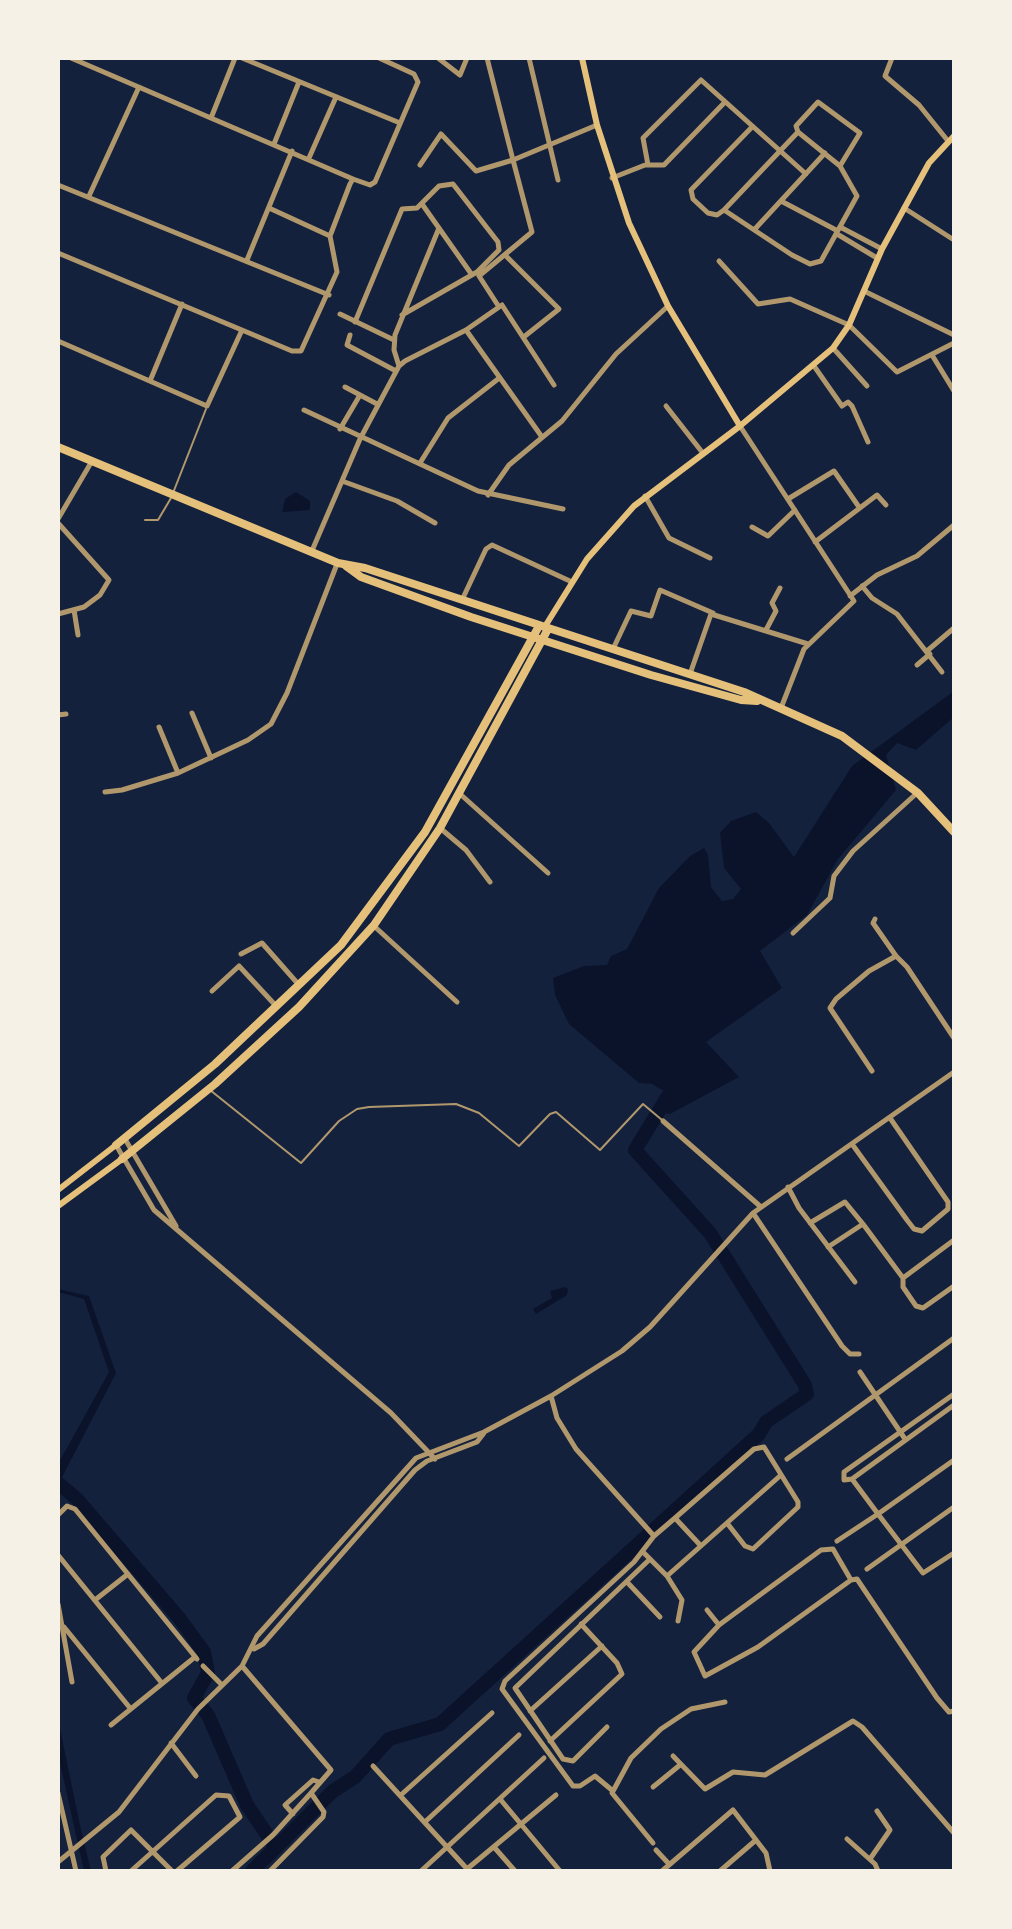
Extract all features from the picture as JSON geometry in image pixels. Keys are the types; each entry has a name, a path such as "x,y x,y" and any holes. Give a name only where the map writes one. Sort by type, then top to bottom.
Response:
{"highway":[{"path":"58,447 311,553 744,692 842,736 918,793 954,832"},
{"path":"342,564 361,577 538,638 651,675 741,700 759,701"},
{"path":"116,1145 278,1007 314,972 388,886 425,832 474,739 544,628"},
{"path":"122,1159 209,1089 264,1039 324,982 374,925 398,894 440,828 538,638"},
{"path":"651,675 654,664"},
{"path":"474,739 484,745"},
{"path":"388,886 398,894"},
{"path":"314,972 324,982"},
{"path":"254,1029 264,1039"},
{"path":"151,1118 160,1127"}],"main road":[{"path":"582,58 612,178 668,306 740,426"},
{"path":"544,628 606,535 645,496 740,426 833,348 849,325 877,258 929,163 951,138"},
{"path":"58,1190 116,1145"},
{"path":"58,1206 122,1159"}],"street":[{"path":"71,58 353,179 373,184 417,77 379,58"},
{"path":"211,118 235,58"},
{"path":"242,58 400,123"},
{"path":"438,58 460,75 467,58"},
{"path":"402,315 507,257 532,232 487,58"},
{"path":"529,58 558,180"},
{"path":"892,58 885,76 951,138"},
{"path":"648,165 643,138 699,80 806,174"},
{"path":"274,144 299,81"},
{"path":"89,196 139,87"},
{"path":"309,158 336,97"},
{"path":"612,178 648,165 664,165 725,102"},
{"path":"724,210 815,264 821,261 857,199 840,166 798,132 796,126 818,102 858,130 860,136 840,166"},
{"path":"420,165 441,134 476,171 513,160 597,125"},
{"path":"752,127 690,192 693,199 712,215 724,210 798,132"},
{"path":"247,260 292,151"},
{"path":"754,230 825,153"},
{"path":"58,253 292,351 301,351 329,295 338,268 330,236 353,179"},
{"path":"355,322 402,209 414,209 439,186 453,184 459,189 500,247 476,274"},
{"path":"58,185 329,295"},
{"path":"781,201 838,231 882,249"},
{"path":"422,204 525,336 554,385"},
{"path":"269,208 330,236"},
{"path":"904,208 952,238 954,231"},
{"path":"397,369 394,340 439,228"},
{"path":"838,231 877,258"},
{"path":"507,257 559,309 525,336"},
{"path":"719,261 758,304 790,299 849,325 880,352 896,372 954,343"},
{"path":"864,291 954,335"},
{"path":"150,381 182,304"},
{"path":"488,495 505,469 562,421 616,354 668,306"},
{"path":"311,553 360,439 397,369 502,307"},
{"path":"340,314 394,340"},
{"path":"58,341 207,406 242,329"},
{"path":"466,330 542,437"},
{"path":"350,335 347,345 397,369"},
{"path":"833,348 867,386"},
{"path":"932,355 954,391"},
{"path":"814,366 842,406 848,402 852,406 868,442"},
{"path":"420,463 448,418 498,379"},
{"path":"345,387 377,404"},
{"path":"340,429 360,395"},
{"path":"666,406 702,452"},
{"path":"304,410 360,439 488,495 563,509"},
{"path":"740,426 854,601 808,644 795,665 781,708"},
{"path":"58,614 74,610 100,595 109,580 58,521 92,461"},
{"path":"788,499 834,471 859,507"},
{"path":"342,481 392,499 435,523"},
{"path":"815,542 877,495 886,505"},
{"path":"645,496 669,538 710,558"},
{"path":"752,527 768,536 795,510"},
{"path":"850,596 900,562 917,556 954,525"},
{"path":"461,601 486,549 492,545 572,582"},
{"path":"105,792 178,773 263,731 278,714 342,564"},
{"path":"862,586 873,599 897,614 942,672"},
{"path":"766,630 776,611 772,603 780,588"},
{"path":"613,650 631,611 651,616 660,590 714,613 808,644"},
{"path":"74,610 78,635"},
{"path":"690,675 710,615 714,613"},
{"path":"917,665 954,628"},
{"path":"192,713 211,758"},
{"path":"58,715 66,714"},
{"path":"159,727 178,773"},
{"path":"458,792 548,873"},
{"path":"793,933 830,898 834,876 853,851 918,793"},
{"path":"440,828 466,850 490,882"},
{"path":"875,919 873,923 907,967 954,1038"},
{"path":"374,925 457,1002"},
{"path":"241,954 262,943 300,986"},
{"path":"872,1071 830,1008 869,971 896,956"},
{"path":"212,991 239,966 278,1007"},
{"path":"58,1862 119,1812 198,1709 242,1666 257,1636 410,1463 429,1451 484,1432 551,1396 638,1339 753,1213 954,1072"},
{"path":"852,1144 914,1229 922,1231 948,1209 948,1202 890,1118"},
{"path":"663,1121 761,1207"},
{"path":"125,1139 176,1227"},
{"path":"116,1145 154,1210 391,1413 435,1459"},
{"path":"788,1187 810,1223 855,1282"},
{"path":"810,1223 845,1202 903,1278 903,1287 920,1308 954,1286"},
{"path":"753,1213 842,1346 850,1354 859,1354"},
{"path":"828,1247 863,1224"},
{"path":"903,1278 954,1240"},
{"path":"787,1459 954,1338"},
{"path":"860,1372 905,1439"},
{"path":"954,1394 844,1472 844,1480 852,1479 954,1405"},
{"path":"551,1396 557,1418 576,1449 652,1534"},
{"path":"942,1402 946,1410"},
{"path":"253,1649 263,1644 415,1470 477,1442 484,1432"},
{"path":"669,1864 615,1801 613,1791 595,1776 580,1786 573,1786 538,1743 502,1685 643,1552 652,1534 759,1446 770,1453 798,1502 795,1512 753,1549 745,1546 727,1523"},
{"path":"837,1541 954,1460"},
{"path":"667,1576 781,1475"},
{"path":"852,1479 923,1573 954,1553"},
{"path":"58,1515 67,1506 75,1509 196,1658 161,1682 111,1725"},
{"path":"867,1569 954,1507"},
{"path":"675,1518 701,1546"},
{"path":"851,1580 833,1549 821,1550 719,1625 694,1652 703,1676 758,1647 851,1580 857,1579 943,1706 949,1712 954,1711"},
{"path":"643,1552 667,1576 682,1600 678,1621"},
{"path":"58,1555 161,1682"},
{"path":"607,1727 573,1761 563,1759 517,1694 517,1682 650,1559"},
{"path":"95,1600 128,1574"},
{"path":"627,1582 660,1617"},
{"path":"58,1604 72,1682"},
{"path":"707,1610 719,1625"},
{"path":"550,1741 622,1674 621,1668 581,1624"},
{"path":"64,1627 130,1708"},
{"path":"530,1711 602,1646"},
{"path":"203,1666 221,1684"},
{"path":"232,1871 313,1796 319,1782 331,1770 242,1666"},
{"path":"613,1791 631,1758 661,1729 691,1709 725,1702"},
{"path":"402,1794 492,1713"},
{"path":"673,1756 703,1789 731,1773 763,1776 853,1721 862,1727 954,1833"},
{"path":"426,1821 519,1735"},
{"path":"171,1743 196,1776"},
{"path":"421,1871 544,1758"},
{"path":"653,1787 680,1765"},
{"path":"373,1766 402,1794 468,1870 556,1795"},
{"path":"293,1814 285,1805 313,1780 319,1782"},
{"path":"106,1871 103,1857 131,1830 152,1852 174,1871 240,1817 229,1796 216,1795 152,1852 131,1871"},
{"path":"270,1871 277,1868 319,1823 324,1812 313,1796"},
{"path":"58,1798 76,1871"},
{"path":"500,1799 560,1871"},
{"path":"662,1871 730,1810 737,1812 768,1855 770,1871"},
{"path":"870,1859 890,1830 877,1811"},
{"path":"847,1839 870,1859 878,1871"},
{"path":"720,1871 756,1840"},
{"path":"494,1847 515,1871"}],"lane":[{"path":"145,520 158,520 172,496 207,406"},
{"path":"209,1089 247,1123 259,1128 301,1163 339,1121 357,1109 369,1107 456,1104 479,1113 519,1146 550,1114 556,1112 600,1150 643,1104 663,1121"}],"water":[{"path":"296,492 310,501 310,510 282,512 285,499"},
{"path":"954,691 954,717 916,750 897,743 886,755 896,790 838,859 807,915 760,951 782,988 706,1042 739,1077 670,1114 659,1112 667,1093 652,1084 639,1083 569,1024 555,995 553,978 584,966 607,965 611,956 627,949 659,888 690,856 704,848 708,855 711,887 722,901 733,899 741,889 724,868 720,833 731,821 756,812 769,823 794,857 852,766"},
{"path":"58,1289 89,1296 116,1373 58,1485 58,1464 109,1372 84,1299 58,1292"},
{"path":"568,1289 567,1295 536,1314 533,1309 552,1298 550,1291"},
{"path":"58,1719 91,1871 84,1871 58,1754"}],"waterway":[{"path":"252,1871 333,1791 355,1777 389,1739 440,1724 759,1434 766,1422 807,1394 805,1385 710,1233 635,1150 668,1096"},
{"path":"58,1483 77,1499 180,1619 204,1652 208,1673 194,1698 208,1715 247,1805 276,1848"}]}
